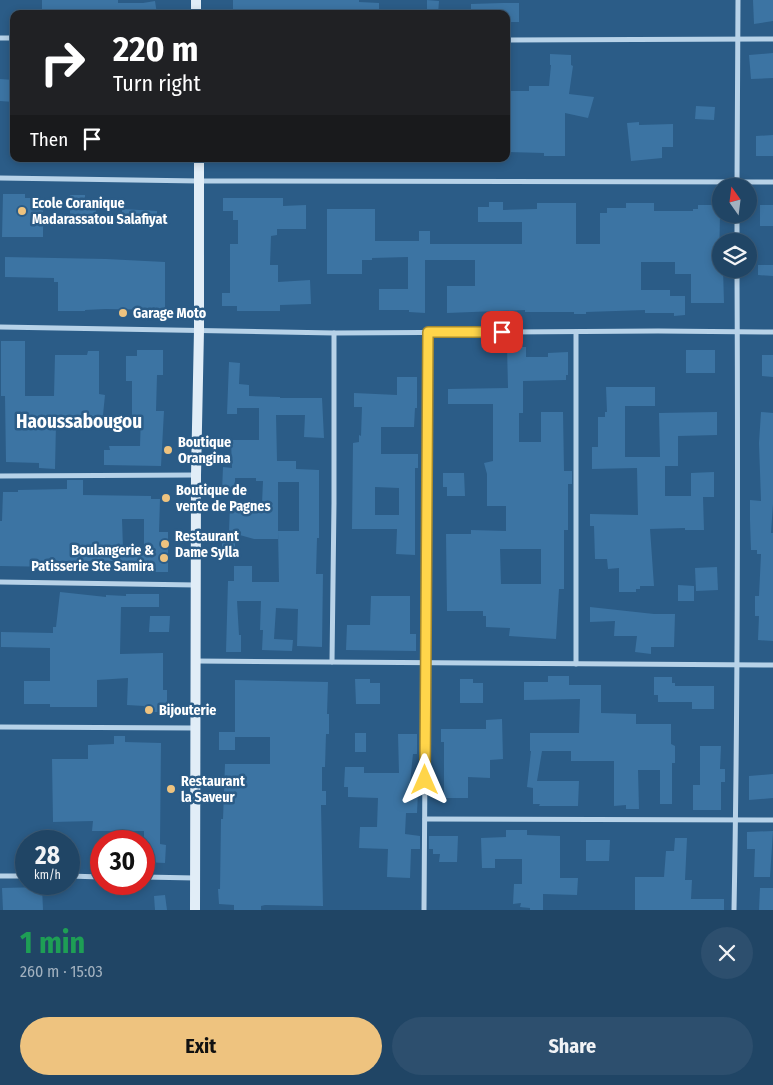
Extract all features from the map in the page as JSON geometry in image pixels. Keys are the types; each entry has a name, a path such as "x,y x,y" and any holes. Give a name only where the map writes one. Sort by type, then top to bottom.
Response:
{"street":[{"path":"737,178 738,0"},
{"path":"510,40 773,39"},
{"path":"195,910 196,475 199,330 198,162"},
{"path":"0,178 712,185"},
{"path":"758,183 773,182"},
{"path":"734,910 738,665 736,501 737,278"},
{"path":"0,327 334,334 428,332 773,332"},
{"path":"424,910 428,332"},
{"path":"576,332 576,664"},
{"path":"332,662 334,334"},
{"path":"0,476 196,475"},
{"path":"0,582 196,585"},
{"path":"196,661 773,665"},
{"path":"0,727 195,728"},
{"path":"425,819 773,820"},
{"path":"0,876 15,876"},
{"path":"155,877 195,878"}],"building":[{"path":"42,0 118,0 118,3 155,1 156,10 42,10"},
{"path":"233,0 359,0 359,2 379,3 379,10 233,10"},
{"path":"427,0 439,1 438,10 427,10"},
{"path":"753,0 773,0 773,21 754,24"},
{"path":"519,3 519,22 510,22 510,10 471,10 471,4"},
{"path":"773,53 773,78 751,79 749,55"},
{"path":"550,54 571,55 571,65 573,66 569,94 594,97 588,118 565,113 565,156 544,156 544,153 510,152 510,91 529,91 529,86 549,86"},
{"path":"0,79 10,80 10,102 0,101"},
{"path":"696,106 715,107 714,120 695,119"},
{"path":"639,122 639,125 673,124 673,147 662,147 662,158 631,161 627,123"},
{"path":"773,135 773,156 756,156 756,136"},
{"path":"3,194 25,194 25,198 43,198 43,237 2,237"},
{"path":"70,195 85,195 85,201 96,201 96,220 70,220"},
{"path":"223,198 283,198 283,206 306,205 306,229 277,229 277,235 271,236 270,265 278,265 278,282 310,280 311,304 280,305 280,311 237,311 237,306 222,306 222,293 230,293 230,244 238,244 238,220 233,220 233,211 223,211"},
{"path":"489,202 503,202 503,210 537,209 537,203 576,203 576,244 600,244 600,213 607,213 607,208 626,208 626,203 654,203 654,211 693,211 693,209 698,209 698,205 712,205 712,223 720,223 720,233 712,233 712,278 723,278 724,303 691,303 691,274 675,274 675,262 641,262 641,290 670,290 670,296 685,296 685,315 674,316 674,313 645,313 645,310 586,312 586,314 574,314 574,312 525,312 525,310 447,313 447,286 475,286 475,260 425,260 425,313 409,312 409,310 379,310 379,289 408,289 408,257 362,260 362,274 327,274 327,209 375,209 375,241 419,241 419,231 430,231 430,244 522,244 522,222 478,222 478,207 489,207"},
{"path":"760,205 773,205 773,226 760,226"},
{"path":"122,209 157,211 157,225 122,223"},
{"path":"5,257 165,262 165,310 105,309 58,311 58,282 54,282 54,278 5,277"},
{"path":"758,265 773,265 773,276 758,275"},
{"path":"1,341 25,341 25,396 54,396 55,355 87,355 88,351 99,351 99,394 105,395 102,425 56,424 55,469 39,468 39,463 6,462 5,396 1,396"},
{"path":"507,347 526,347 526,357 548,357 548,353 568,352 568,375 566,375 566,380 523,381 523,413 519,413 519,442 541,442 541,412 563,412 564,471 572,471 572,484 568,484 568,530 564,530 564,589 559,589 556,639 509,636 510,628 486,627 486,616 483,616 483,611 447,611 446,534 471,534 471,530 506,531 506,506 487,506 487,474 484,463 493,461 493,404 448,404 448,389 508,388","holes":["500,549 541,549 541,584 501,584"]},
{"path":"137,350 163,350 163,375 157,375 156,411 164,411 161,466 104,465 104,450 110,450 109,446 140,446 141,415 132,415 132,381 126,381 126,356 137,356"},
{"path":"686,350 715,350 715,373 686,373"},
{"path":"762,355 773,355 773,377 762,376"},
{"path":"229,362 240,363 239,384 249,385 249,396 322,398 324,438 304,437 305,415 276,415 277,461 296,461 296,469 319,470 319,538 317,538 316,574 323,574 322,647 297,646 298,609 276,608 274,639 293,640 292,651 262,650 263,630 260,630 261,601 237,601 241,652 226,652 228,581 234,581 234,566 252,566 252,582 279,582 278,531 278,539 254,539 229,532 230,504 262,504 263,481 256,481 256,478 235,478 235,491 222,491 223,467 232,468 231,440 259,440 259,408 237,408 237,414 227,414","holes":["278,482 299,482 299,531 278,531"]},
{"path":"397,377 417,377 417,408 415,408 414,427 381,427 381,454 418,454 418,468 415,468 415,555 396,554 397,529 352,529 353,443 359,442 359,435 361,436 362,407 354,407 354,393 397,395","holes":["375,487 399,488 399,515 375,515"]},
{"path":"606,387 655,387 655,406 625,406 625,457 660,457 659,413 717,412 717,435 678,436 678,466 665,466 665,496 691,496 691,473 714,472 714,497 703,497 704,530 685,530 685,528 650,529 654,586 640,586 640,589 636,589 636,592 619,592 619,568 608,569 607,559 595,559 594,526 590,526 590,514 638,515 637,468 592,469 592,447 598,447 598,417 605,417 605,412 607,412"},
{"path":"761,412 773,413 773,504 771,533 773,533 773,641 758,640 759,616 755,616 755,596 759,596 761,554 757,554 757,550 751,550 750,500 761,501 759,443"},
{"path":"443,473 464,473 465,496 447,496 447,487 443,487"},
{"path":"67,480 83,480 83,495 151,496 151,499 160,499 159,532 168,532 168,572 144,572 144,568 123,568 124,561 62,561 62,563 59,563 59,567 0,566 0,521 2,521 3,492 67,489","holes":["122,519 144,519 144,549 123,549"]},
{"path":"222,534 235,534 235,550 222,550"},
{"path":"717,567 718,590 696,591 695,568"},
{"path":"678,585 694,586 694,601 678,601"},
{"path":"60,592 106,597 106,595 159,594 159,607 121,607 120,654 163,653 163,690 167,690 167,712 144,712 144,706 127,705 128,678 97,680 97,707 50,707 50,704 24,704 24,681 50,681 50,648 1,647 1,632 53,633 53,627 56,627"},
{"path":"371,596 410,596 410,634 416,634 416,651 346,650 347,625 370,625"},
{"path":"590,607 654,614 675,614 674,647 651,647 651,654 635,652 637,636 614,636 615,621 590,622"},
{"path":"150,616 170,616 169,632 149,632"},
{"path":"548,676 569,676 569,685 601,685 601,713 636,714 636,724 671,724 671,744 675,746 675,763 672,763 672,804 660,804 660,770 638,770 639,809 626,809 626,805 614,806 614,761 571,761 571,751 542,751 537,781 579,781 578,806 539,806 540,804 533,804 533,788 527,787 531,751 530,733 579,733 580,699 524,700 524,682 548,682"},
{"path":"654,677 672,677 672,683 675,683 675,686 714,686 714,709 692,709 692,702 658,702 658,695 654,695"},
{"path":"355,679 370,679 370,683 380,683 380,704 356,704"},
{"path":"460,679 473,679 473,683 483,683 483,703 460,703"},
{"path":"235,680 328,682 327,714 329,714 329,734 326,734 325,767 322,767 322,791 326,791 326,805 321,805 323,906 265,905 261,906 261,910 234,910 234,905 219,904 221,819 223,819 225,764 270,764 270,737 235,737 235,750 219,750 219,732 235,732"},
{"path":"502,719 503,759 490,760 490,778 468,777 468,798 444,798 444,742 441,742 441,729 486,729 486,720"},
{"path":"355,733 366,733 366,752 355,752"},
{"path":"398,734 417,734 417,754 413,754 409,792 418,792 417,813 406,813 405,834 420,836 420,849 411,849 410,878 387,877 388,849 359,848 360,827 377,827 378,798 348,797 348,787 344,787 345,767 364,767 364,773 399,773"},
{"path":"114,736 125,736 125,742 161,743 160,844 166,845 165,863 155,863 155,830 92,830 93,821 53,822 52,759 88,759 88,745 114,744"},
{"path":"700,746 721,746 720,769 725,769 725,782 721,782 721,810 693,810 693,785 700,785"},
{"path":"773,774 773,798 749,800 749,776"},
{"path":"506,830 527,830 527,835 560,836 560,878 578,878 577,895 543,894 543,910 530,910 530,908 520,907 521,903 513,904 514,884 522,884 522,859 495,859 495,868 482,868 481,838 506,837"},
{"path":"773,831 770,877 754,877 755,849 747,849 747,832"},
{"path":"429,836 458,836 457,862 439,862 440,854 433,854 433,849 429,849"},
{"path":"675,838 687,838 685,880 692,880 691,899 724,899 724,910 635,910 635,877 664,877 666,851 674,851"},
{"path":"586,840 610,840 609,861 586,861"},
{"path":"2,888 15,888 15,895 42,895 43,910 3,910"},
{"path":"760,888 773,888 773,910 759,910"},
{"path":"165,895 167,910 155,910 154,896"}],"place":[{"name":"Ecole Coranique Madarassatou Salafiyat","path":"22,211"},
{"name":"Garage Moto","path":"123,313"},
{"name":"Boutique Orangina","path":"168,450"},
{"name":"Boutique de vente de Pagnes","path":"166,498"},
{"name":"Restaurant Dame Sylla","path":"165,544"},
{"name":"Boulangerie & Patisserie Ste Samira","path":"164,558"},
{"name":"Bijouterie","path":"149,710"},
{"name":"Restaurant la Saveur","path":"171,789"}],"district":[{"name":"Haoussabougou","path":"79,421"}],"route":[{"path":"425,780 428,332 502,332"}]}
